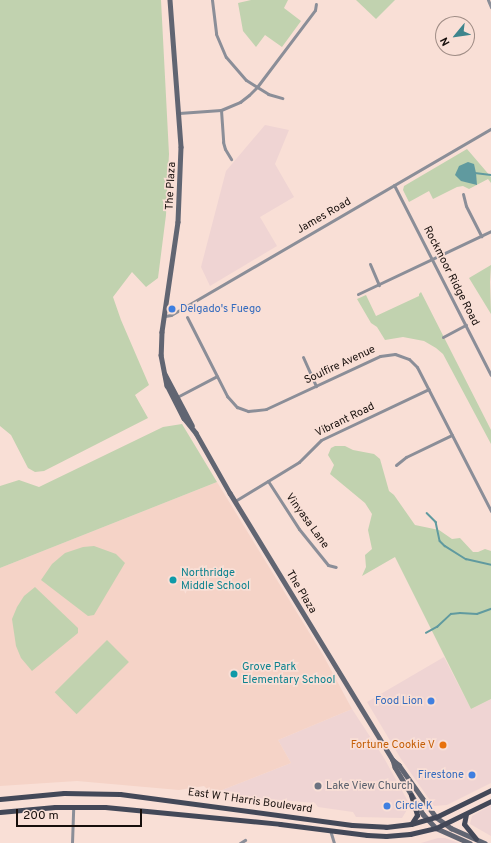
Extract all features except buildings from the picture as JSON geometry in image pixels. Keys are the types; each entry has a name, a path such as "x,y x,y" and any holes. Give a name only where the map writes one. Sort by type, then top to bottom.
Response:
{"main road":[{"name":"East W T Harris Boulevard","path":"0,799 30,795 102,793 160,798 363,826 386,827 411,824 436,817 491,790"},
{"path":"411,795 416,815 416,819 411,824"},
{"name":"East W T Harris Boulevard","path":"0,812 73,807 125,808 386,836 410,834 436,828 491,801"},
{"path":"466,814 464,824 476,839"}],"street":[{"name":"The Plaza","path":"170,0 181,147 180,203 161,347 165,380 173,399 196,433 235,501 393,760 395,767 427,820 436,828 470,843"},
{"path":"212,0 216,34 226,57 235,69 257,87 282,98"},
{"path":"488,0 491,7"},
{"path":"179,113 221,110 240,102 257,87 315,10 316,4"},
{"path":"221,110 225,149 231,159"},
{"name":"James Road","path":"165,316 171,315 491,129"},
{"name":"Rockmoor Ridge Road","path":"394,185 491,375"},
{"path":"463,194 466,206 481,236"},
{"path":"358,294 491,231"},
{"path":"370,264 379,285"},
{"name":"Soulfire Avenue","path":"188,316 217,376 232,402 241,408 252,411 266,409 376,357 391,354 406,358 415,364 429,389 491,511"},
{"path":"443,337 466,325"},
{"path":"303,357 316,386"},
{"name":"The Plaza","path":"164,372 188,415 196,433"},
{"path":"177,397 217,376"},
{"name":"Vibrant Road","path":"235,501 299,462 321,440 429,389"},
{"path":"396,465 406,457 452,435"},
{"name":"Vinyasa Lane","path":"268,481 299,529 328,564 336,567"},
{"name":"The Plaza","path":"393,760 399,765 436,817 445,824 485,843"},
{"path":"72,843 73,807"},
{"path":"330,830 334,843"},
{"path":"240,843 245,840"}],"shaded area":[{"path":"265,125 289,130 275,164 294,197 260,217 277,246 210,286 201,267 226,171"},
{"path":"217,482 323,655 352,709 278,740 291,763 212,794 204,786 179,790 77,781 0,786 0,568"},
{"path":"444,657 471,709 491,699 491,783 447,805 434,806 401,759 367,702"},
{"path":"352,709 384,758 410,805 402,818 356,817 353,812 318,807 315,803 212,794 291,763 278,740"},
{"path":"491,805 491,836 470,824 472,816"},
{"path":"438,838 445,838 459,843 421,843"}],"green space":[{"path":"0,0 161,0 169,154 166,215 158,278 146,287 132,272 113,297 121,320 149,385 135,395 148,418 44,471 35,472 28,468 11,435 0,426"},
{"path":"251,0 288,0 284,8 301,21 282,47 265,35 256,47 243,31 238,3"},
{"path":"356,0 395,0 376,19"},
{"path":"467,149 491,177 491,183 488,179 469,189 463,186 457,187 433,199 429,191 409,202 403,190 404,186"},
{"path":"491,265 490,282 491,314 469,278"},
{"path":"421,292 491,430 491,444 443,354 424,341 403,337 385,340 377,327 371,323 357,299 366,295 376,316 419,296"},
{"path":"182,424 217,482 0,568 0,486 19,480 39,487 163,427"},
{"path":"335,446 345,446 353,450 374,454 380,459 389,491 394,495 415,525 439,530 452,539 460,538 473,552 478,552 485,549 491,551 491,699 471,709 395,557 362,576 366,567 365,555 372,549 368,530 372,514 365,503 330,474 334,465 328,455 331,448"},
{"path":"94,546 116,554 125,563 94,615 88,616 41,580 52,564 65,553 83,547"},
{"path":"35,587 78,628 78,633 32,671 21,658 16,646 12,619 24,596"},
{"path":"107,640 129,662 77,714 55,692"}],"water":[{"path":"468,162 474,164 477,185 461,181 455,175 459,166"}],"waterway":[{"path":"475,173 491,175"},
{"path":"427,513 436,522 440,541 445,546 466,559 491,565"},
{"path":"426,633 437,627 451,614 477,614 491,609"}],"place":[{"name":"Delgado's Fuego","path":"172,309"},
{"name":"Northridge Middle School","path":"173,580"},
{"name":"Grove Park Elementary School","path":"234,674"},
{"name":"Food Lion","path":"431,701"},
{"name":"Fortune Cookie V","path":"443,745"},
{"name":"Firestone","path":"472,775"},
{"name":"Lake View Church","path":"318,786"},
{"name":"Circle K","path":"387,806"}]}
